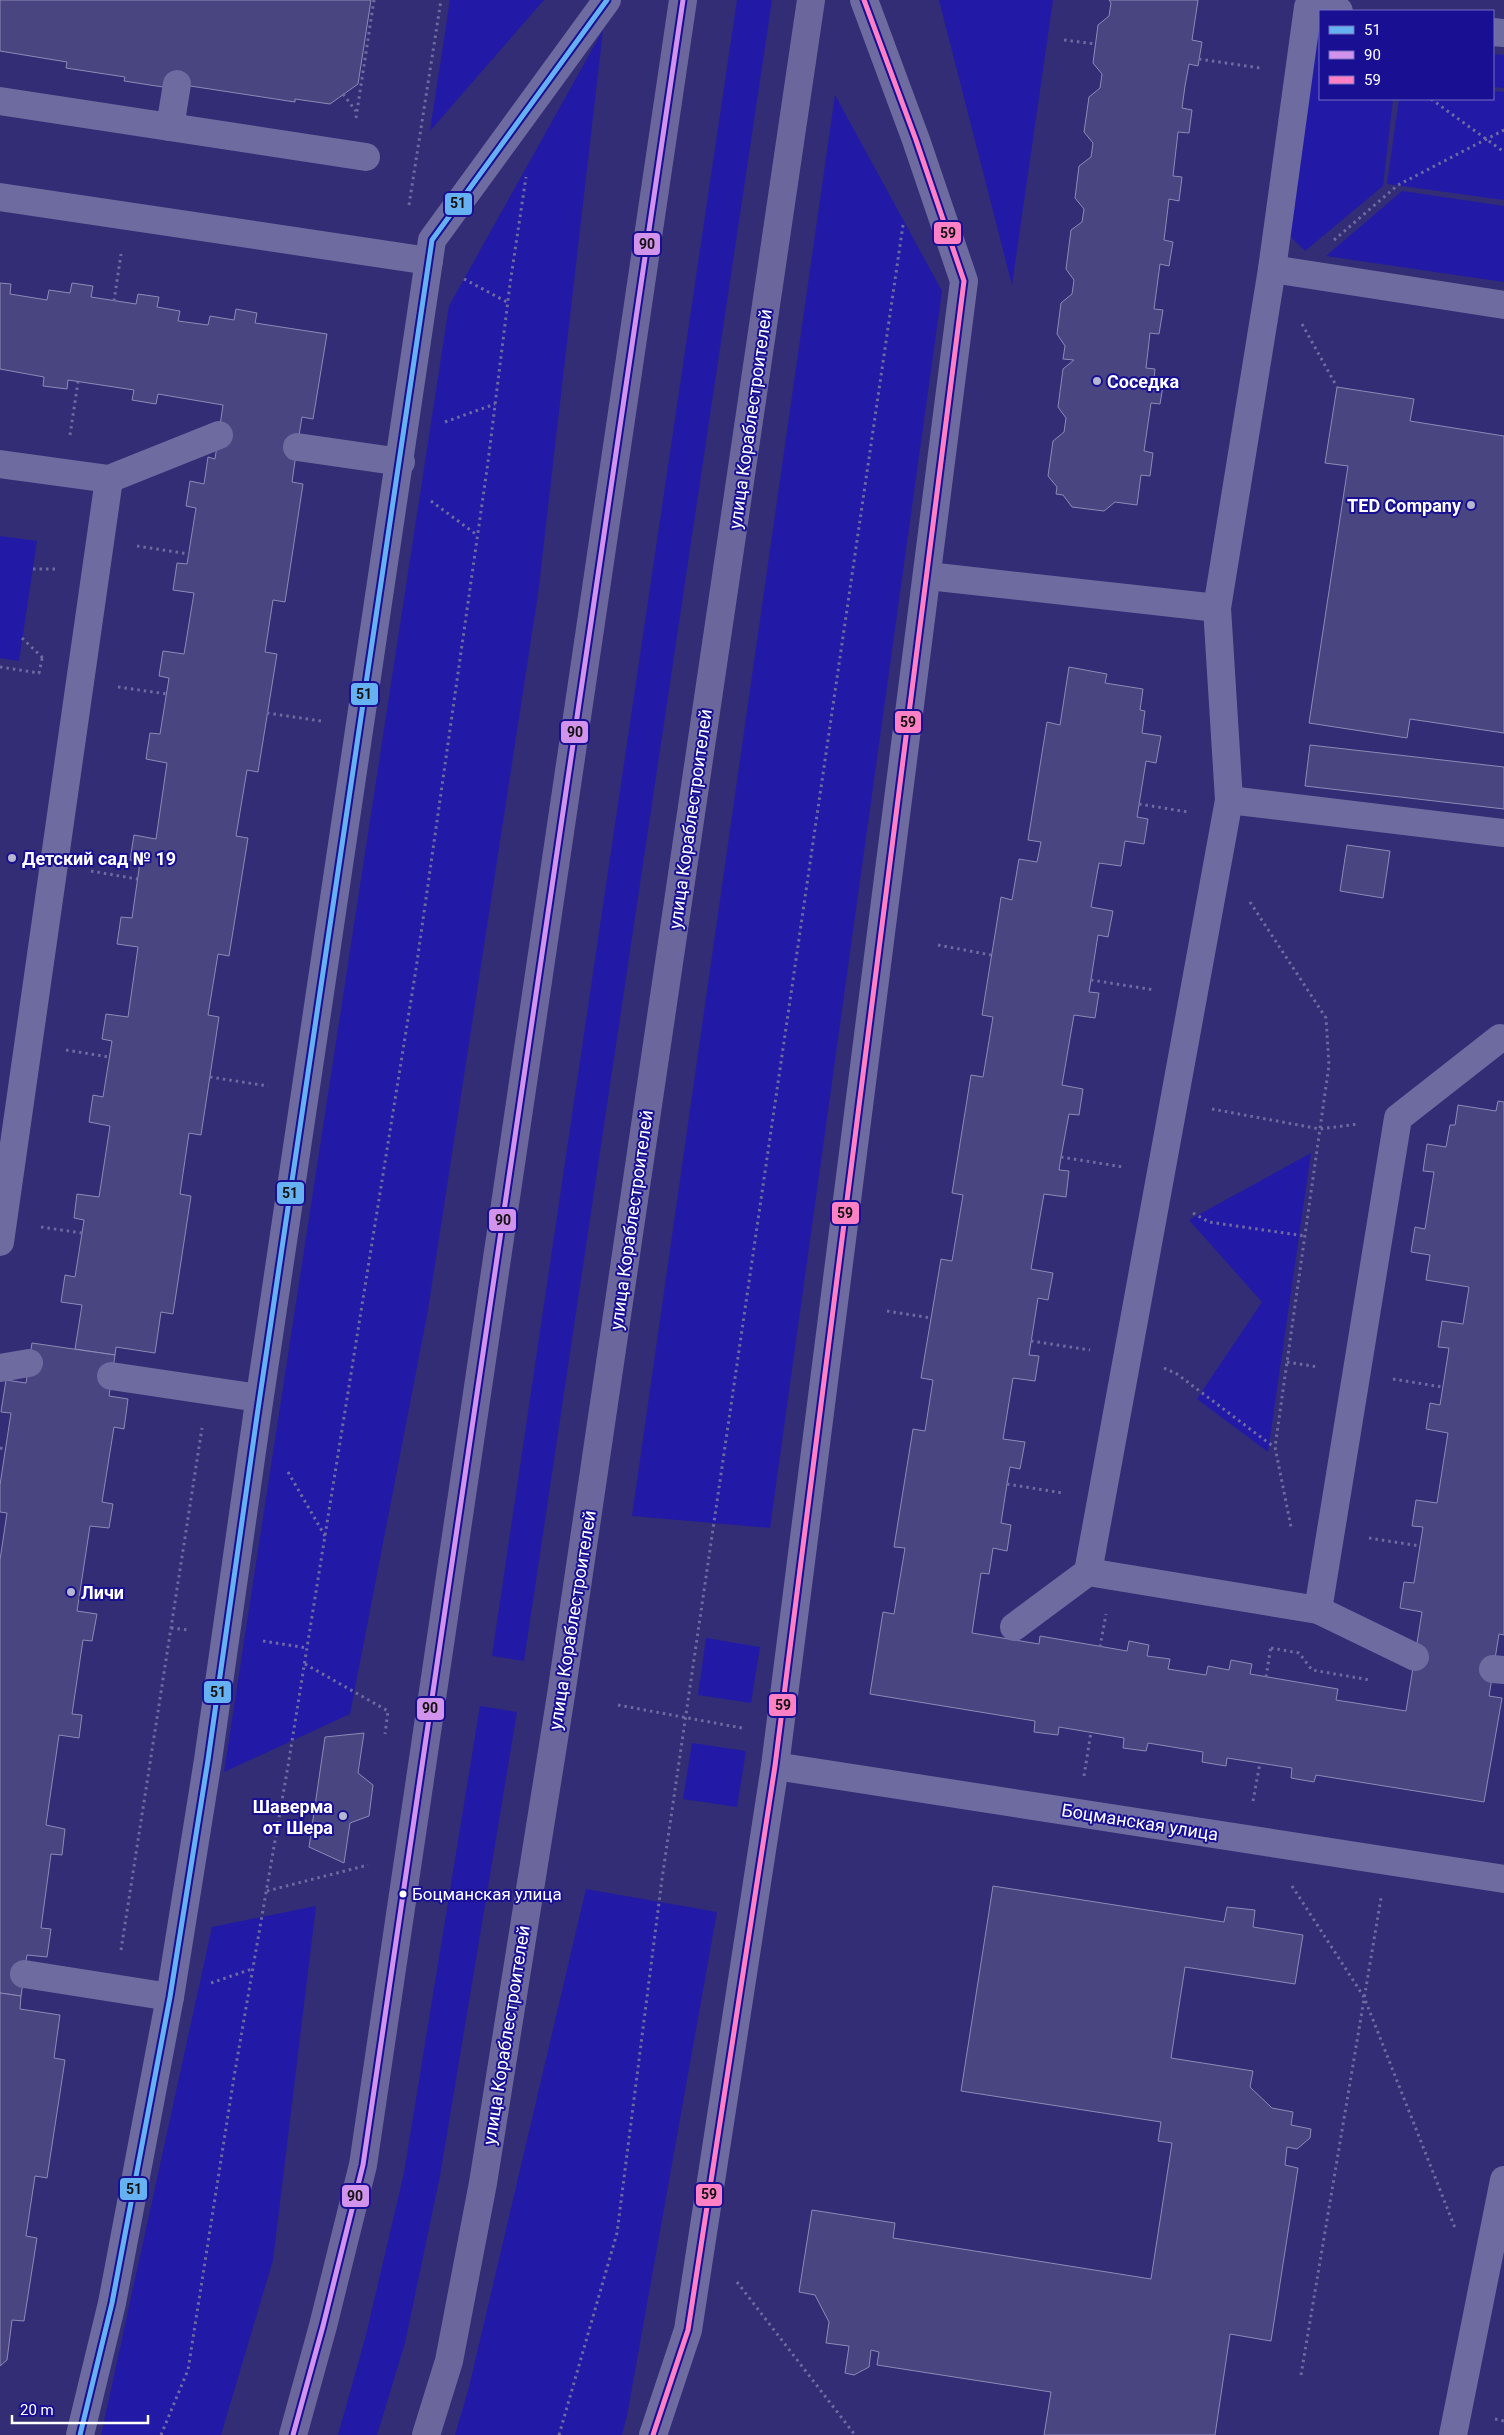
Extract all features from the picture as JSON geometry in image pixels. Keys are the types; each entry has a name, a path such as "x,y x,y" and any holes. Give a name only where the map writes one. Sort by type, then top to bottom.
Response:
{"main road":[{"path":"293,2435 323,2326 363,2165 683,0"},
{"name":"улица Кораблестроителей","path":"426,2435 449,2361 482,2183 560,1704 812,0"}],"street":[{"path":"80,2435 112,2303 170,1997 226,1635 259,1398 401,459 432,240 607,0"},
{"path":"653,2435 688,2330 775,1766 928,576 964,281 916,140 864,0"},
{"path":"1014,1627 1088,1572 1228,809 1217,608 1284,271 1299,73 1308,7 1331,10"},
{"path":"170,127 177,84"},
{"path":"0,101 358,156"},
{"path":"0,197 429,260"},
{"path":"1284,271 1504,305"},
{"path":"0,464 109,479 219,435"},
{"path":"297,447 401,459"},
{"path":"0,1242 109,479"},
{"path":"928,576 1217,608"},
{"path":"1228,809 1504,834"},
{"path":"1318,1610 1398,1118 1500,1038 1504,1039"},
{"path":"0,1368 29,1363"},
{"path":"111,1376 259,1398"},
{"path":"1088,1572 1318,1610 1415,1657"},
{"name":"Боцманская улица","path":"775,1766 1504,1879"},
{"path":"24,1974 170,1997"},
{"path":"1453,2435 1504,2180"}],"path":[{"path":"358,156 357,112 374,0"},
{"path":"402,256 440,0"},
{"path":"1064,40 1096,44"},
{"path":"1199,59 1299,73"},
{"path":"344,94 357,112"},
{"path":"1431,100 1504,152"},
{"path":"1284,271 1398,185 1504,130"},
{"path":"161,2435 188,2370 325,1537 416,969 495,404 507,302 528,170"},
{"path":"114,301 128,216"},
{"path":"559,2435 617,2233 662,1879 904,219"},
{"path":"429,260 507,302"},
{"path":"1300,320 1337,387"},
{"path":"63,473 78,382"},
{"path":"477,535 401,459 495,404"},
{"path":"101,540 189,554"},
{"path":"22,638 46,660"},
{"path":"80,681 166,694"},
{"path":"267,713 323,722"},
{"path":"1139,804 1228,809"},
{"path":"1219,856 1326,1018 1329,1065 1275,1448 1292,1530"},
{"path":"54,865 138,879"},
{"path":"938,945 992,955"},
{"path":"1091,980 1194,996"},
{"path":"28,1044 109,1057"},
{"path":"210,1077 277,1088"},
{"path":"1174,1101 1320,1129 1398,1118"},
{"path":"1062,1157 1159,1184 1209,1222 1305,1236"},
{"path":"887,1311 932,1318"},
{"path":"1031,1341 1128,1356 1152,1362 1177,1374 1275,1448"},
{"path":"1357,1373 1442,1388"},
{"path":"115,1988 208,1391"},
{"path":"0,1448 6,1449"},
{"path":"286,1468 325,1537"},
{"path":"1007,1484 1102,1500"},
{"path":"1331,1532 1420,1546"},
{"path":"226,1635 307,1648"},
{"path":"1271,1648 1300,1653 1312,1670 1378,1681"},
{"path":"304,1664 388,1711 385,1740"},
{"path":"618,1705 749,1730"},
{"path":"1083,1784 1092,1732"},
{"path":"1253,1802 1260,1763"},
{"path":"1262,1841 1364,1997 1456,2231"},
{"path":"1301,2375 1387,1861"},
{"path":"267,1891 370,1865"},
{"path":"737,2282 855,2435"}],"shaded area":[{"path":"450,0 544,0 430,131"},
{"path":"737,0 772,0 524,1661 492,1656"},
{"path":"939,0 1053,0 1012,285"},
{"path":"603,30 538,594 428,1310 350,1714 224,1772 449,306"},
{"path":"1312,30 1319,31 1319,100 1393,100 1383,186 1305,251 1290,236"},
{"path":"1494,54 1504,55 1504,88 1494,87"},
{"path":"1494,91 1504,92 1504,200 1387,184 1399,100 1494,100"},
{"path":"835,95 942,291 770,1528 632,1516"},
{"path":"1402,191 1504,206 1504,282 1326,256"},
{"path":"0,536 37,541 19,661 0,658"},
{"path":"1311,1153 1268,1452 1197,1399 1262,1302 1189,1220"},
{"path":"706,1638 760,1647 751,1703 698,1695"},
{"path":"480,1706 517,1712 440,2176 405,2343 377,2435 338,2435 366,2335 404,2173"},
{"path":"692,1743 746,1751 737,1807 683,1799"},
{"path":"586,1889 717,1912 627,2416 622,2435 455,2435 469,2387"},
{"path":"316,1906 273,2260 221,2435 101,2435 212,1927"}],"building":[{"path":"0,0 371,0 358,84 330,104 295,99 295,102 164,82 163,87 124,81 125,77 66,68 67,62 0,51"},
{"path":"1109,0 1198,0 1192,40 1202,42 1198,66 1189,64 1185,86 1182,108 1192,110 1189,133 1178,132 1173,176 1182,177 1179,201 1169,199 1164,240 1173,242 1169,266 1160,264 1154,309 1163,310 1159,334 1150,333 1146,368 1155,369 1154,379 1164,380 1160,404 1151,403 1144,451 1153,453 1150,476 1141,475 1137,505 1115,502 1104,511 1072,507 1063,495 1056,494 1057,487 1048,476 1053,441 1064,432 1066,418 1058,407 1063,369 1074,360 1063,359 1065,346 1057,334 1061,303 1072,294 1074,280 1066,269 1071,230 1082,222 1084,209 1075,198 1079,166 1091,157 1093,143 1084,132 1089,97 1100,88 1102,74 1093,63 1098,25 1109,16 1111,3"},
{"path":"0,283 11,284 10,294 47,300 49,290 70,293 72,283 93,286 91,297 136,304 138,294 159,297 157,307 180,311 178,321 208,325 210,316 234,320 236,309 257,313 255,323 327,334 313,419 302,417 297,447 292,482 303,484 285,602 273,600 265,652 277,654 258,772 247,770 236,836 248,838 229,956 218,954 208,1015 219,1017 201,1135 189,1133 180,1194 191,1196 173,1314 161,1312 155,1353 116,1347 115,1355 75,1349 82,1305 61,1302 65,1275 75,1277 84,1220 74,1218 77,1194 99,1197 110,1126 89,1122 93,1095 103,1097 112,1041 102,1039 106,1014 128,1017 138,947 117,944 121,917 132,918 140,862 130,860 134,835 156,839 167,763 146,759 150,733 160,734 169,678 159,676 163,651 184,654 194,593 173,590 177,563 187,564 196,508 186,506 190,481 204,484 208,457 215,459 223,405 158,394 156,404 132,400 134,390 68,380 67,389 43,386 44,377 0,369"},
{"path":"1337,387 1414,399 1410,421 1504,436 1504,733 1410,719 1407,738 1309,723 1348,466 1325,463"},
{"path":"1069,667 1107,674 1105,683 1143,689 1140,710 1145,711 1142,733 1161,736 1156,763 1146,761 1137,817 1148,819 1144,844 1125,841 1121,866 1099,863 1091,907 1113,911 1108,937 1098,935 1089,992 1099,993 1095,1018 1074,1015 1062,1085 1083,1089 1079,1115 1069,1114 1061,1157 1059,1170 1069,1171 1066,1197 1044,1194 1031,1269 1053,1273 1048,1300 1038,1298 1029,1355 1039,1356 1035,1381 1013,1378 1003,1439 1025,1442 1020,1469 1010,1467 1007,1484 1001,1523 1011,1525 1007,1551 993,1548 989,1574 981,1573 972,1633 1039,1644 1040,1636 1127,1651 1129,1641 1149,1645 1147,1656 1170,1659 1168,1669 1206,1675 1208,1666 1229,1670 1231,1660 1252,1664 1250,1674 1338,1689 1336,1700 1406,1711 1422,1612 1400,1608 1404,1582 1414,1583 1423,1527 1412,1526 1416,1500 1437,1503 1448,1433 1426,1429 1430,1403 1440,1405 1449,1348 1438,1347 1442,1321 1463,1324 1469,1287 1426,1280 1430,1255 1411,1252 1415,1227 1425,1229 1434,1172 1423,1171 1427,1144 1446,1147 1450,1125 1455,1125 1458,1105 1496,1111 1498,1101 1504,1102 1504,1635 1499,1634 1489,1696 1502,1698 1484,1802 1316,1775 1314,1782 1291,1778 1292,1768 1227,1758 1226,1766 1202,1762 1203,1752 1148,1743 1146,1751 1123,1748 1124,1738 1059,1727 1058,1735 1034,1732 1035,1721 870,1694 883,1612 894,1614 905,1548 894,1547 913,1429 925,1431 933,1380 921,1378 941,1259 952,1261 963,1195 952,1193 971,1075 983,1077 993,1017 982,1015 1001,897 1012,900 1019,859 1037,862 1041,842 1028,840 1047,722 1060,725"},
{"path":"1310,745 1504,767 1504,809 1305,786"},
{"path":"1347,845 1390,851 1383,898 1340,891"},
{"path":"32,1343 115,1355 109,1396 128,1399 124,1429 114,1427 102,1502 113,1504 109,1528 90,1526 77,1611 97,1614 92,1641 83,1640 72,1714 82,1715 79,1738 59,1735 46,1825 65,1829 62,1855 51,1854 41,1928 51,1929 47,1957 27,1955 21,1996 0,1993 0,1560 7,1513 0,1512 0,1485 11,1413 1,1412 6,1380 26,1383"},
{"path":"364,1733 358,1773 373,1785 369,1816 350,1823 344,1863 309,1847 325,1737"},
{"path":"993,1886 1224,1922 1227,1907 1255,1910 1253,1927 1303,1935 1295,1984 1185,1967 1171,2058 1253,2071 1250,2087 1272,2108 1293,2112 1291,2125 1311,2129 1310,2138 1297,2149 1287,2147 1285,2165 1298,2168 1271,2341 1230,2334 1215,2435 1044,2435 1051,2392 877,2365 879,2352 871,2350 869,2367 854,2375 845,2373 849,2346 826,2343 829,2322 815,2295 799,2292 812,2210 895,2223 893,2238 1151,2279 1172,2143 1158,2141 1161,2122 961,2091"},
{"path":"0,1993 21,1996 20,2009 60,2015 54,2058 65,2060 47,2178 35,2176 26,2236 37,2238 24,2321 12,2320 7,2360 0,2366"}],"transit line":[{"name":"51","path":"80,2435 112,2303 170,1997 208,1760 257,1416 432,240 607,0"},
{"name":"90","path":"293,2435 323,2326 363,2165 683,0"},
{"name":"59","path":"653,2435 688,2330 775,1766 964,281 916,140 864,0"}],"place":[{"name":"Соседка","path":"1097,381"},
{"name":"TED Company","path":"1471,505"},
{"name":"Детский сад № 19","path":"12,858"},
{"name":"Личи","path":"71,1592"},
{"name":"Шаверма от Шера","path":"343,1816"},
{"name":"Боцманская улица","path":"403,1894"}]}
